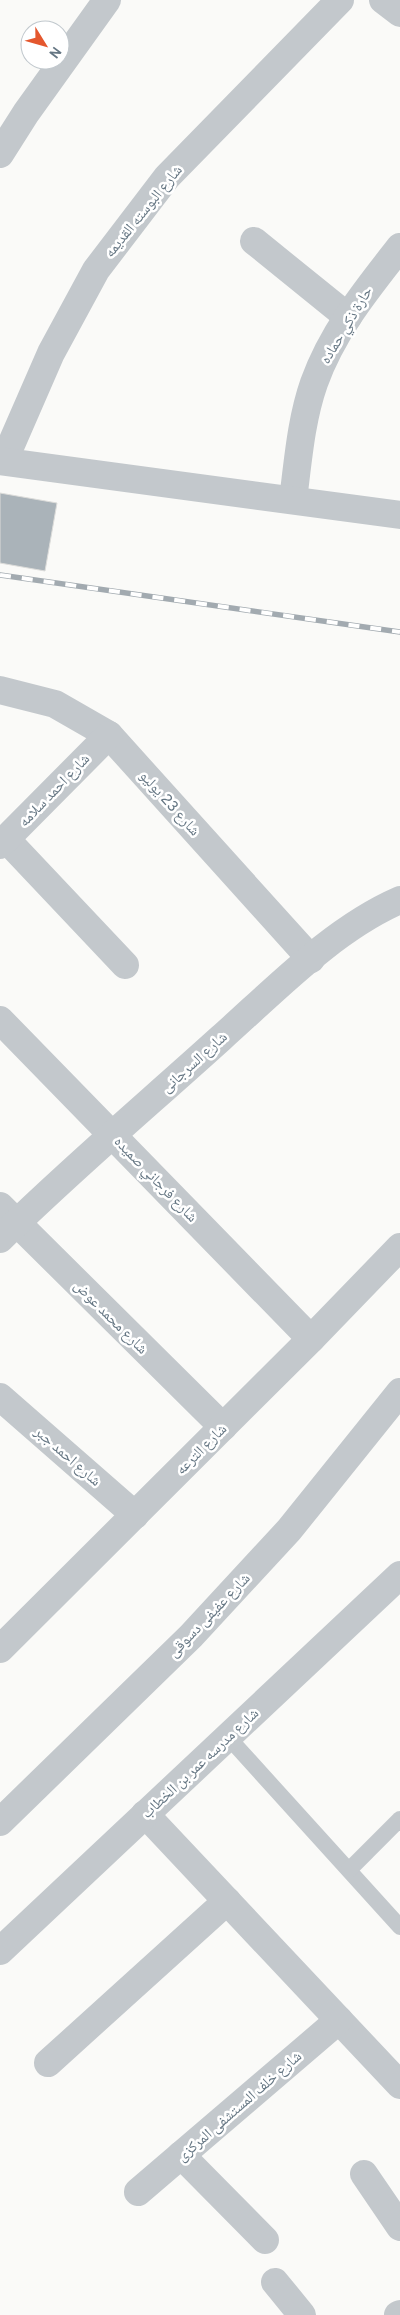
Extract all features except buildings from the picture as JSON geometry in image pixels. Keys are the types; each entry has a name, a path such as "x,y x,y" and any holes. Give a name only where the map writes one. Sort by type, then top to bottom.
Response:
{"street":[{"path":"0,154 37,97 108,0"},
{"name":"شارع البوسته القديمه","path":"2,461 51,353 96,270 167,177 340,0"},
{"path":"383,0 400,13"},
{"path":"254,242 348,317"},
{"name":"حارة ذكي حماده","path":"293,500 298,460 314,383 330,346 348,317 400,247"},
{"path":"2,461 400,515"},
{"name":"شارع 23 يوليو","path":"0,690 55,704 109,735 310,959"},
{"name":"شارع احمد سلامه","path":"3,842 109,735"},
{"path":"3,842 125,965"},
{"name":"شارع السرجانى","path":"5,1223 112,1135 310,959 356,924 400,900"},
{"name":"شارع فرجاني صميده","path":"0,1020 311,1339"},
{"name":"شارع محمد عوض","path":"5,1223 222,1427"},
{"name":"شارع الترعه","path":"0,1649 311,1339 400,1247"},
{"name":"شارع عفيفى دسوقى","path":"0,1822 191,1636 288,1530 400,1392"},
{"name":"شارع احمد جبر","path":"0,1397 135,1515"},
{"name":"شارع مدرسه عمر بن الخطاب","path":"0,1951 400,1575"},
{"path":"145,1814 400,2085"},
{"path":"48,2063 227,1901"},
{"name":"شارع خلف المستشفى المركزى","path":"138,2192 339,2020"},
{"path":"181,2155 265,2240"},
{"path":"364,2174 400,2227"},
{"path":"275,2282 302,2315"}],"lane":[{"path":"228,1737 400,1927"},
{"path":"349,1870 400,1819"}],"railway":[{"path":"0,575 400,632"}]}
